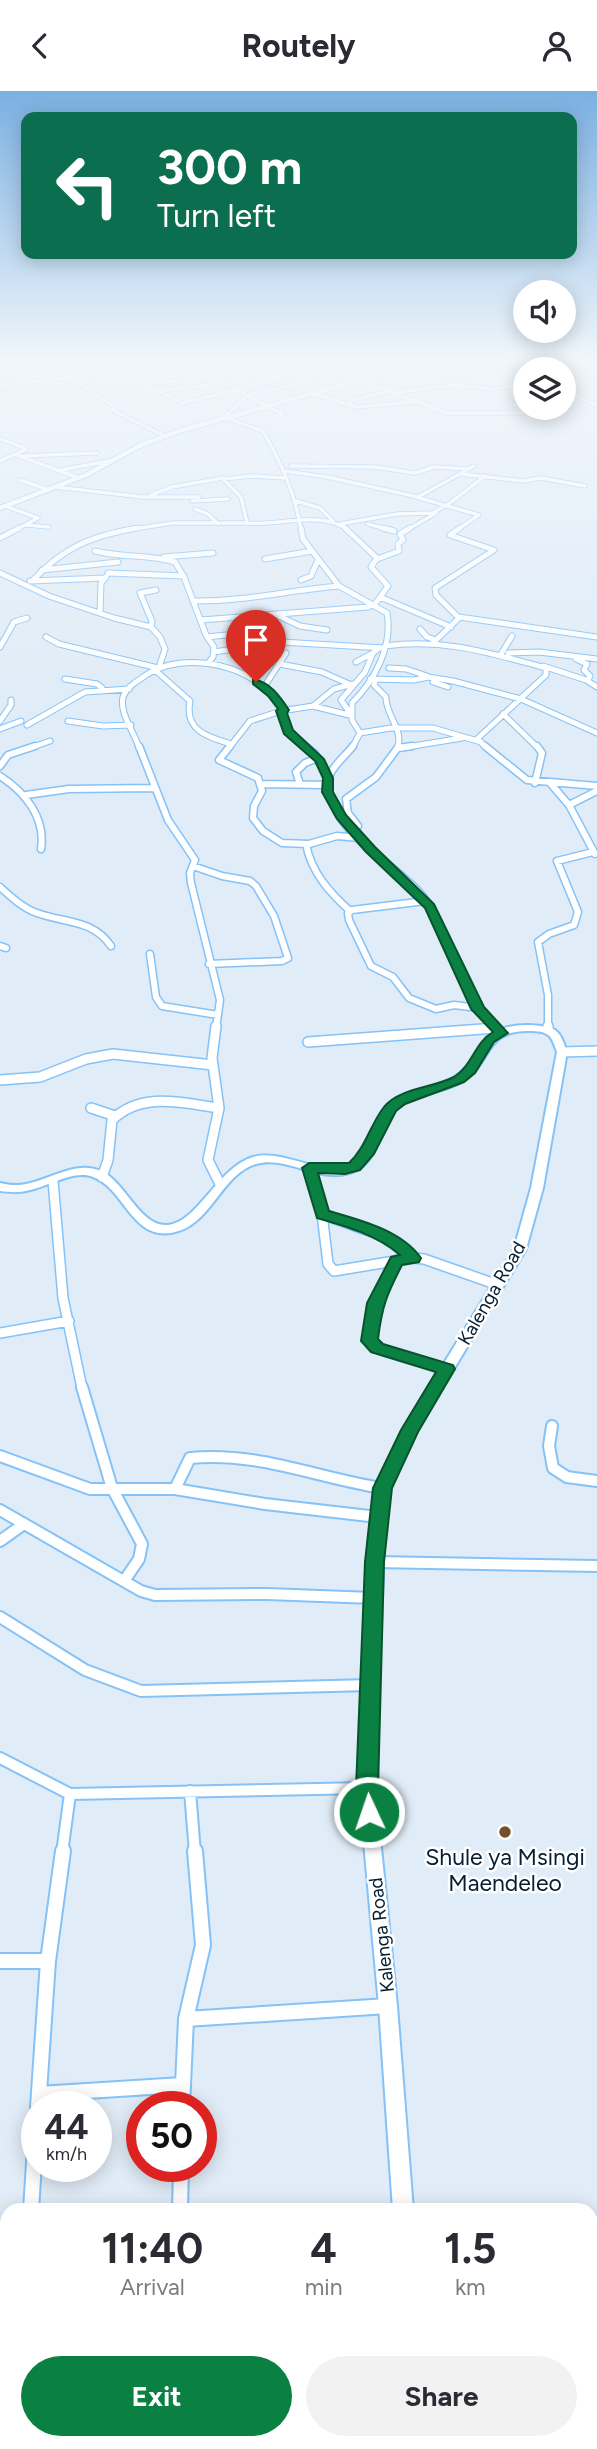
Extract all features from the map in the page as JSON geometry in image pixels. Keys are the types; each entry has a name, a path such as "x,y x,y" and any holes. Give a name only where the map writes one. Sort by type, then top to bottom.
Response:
{"main road":[{"path":"0,1187 26,1189 87,1171 102,1177 149,1224 160,1229 181,1226 235,1170 255,1160 273,1158 309,1168 345,1170 354,1166 366,1154 390,1108 400,1101 459,1079 470,1070 498,1030 548,1030 556,1035 562,1052"},
{"name":"Kalenga Road","path":"402,2203 388,2006 367,1789 378,1517 383,1488 410,1430 520,1249 530,1218 562,1052"}],"street":[{"path":"56,470 78,478"},
{"path":"3,507 94,470"},
{"path":"144,497 172,487 223,478 308,470"},
{"path":"390,470 415,473 426,470"},
{"path":"402,514 416,497 425,495 443,482 468,470"},
{"path":"284,472 327,477 416,497 479,516 451,533 451,537 494,550 435,588 436,595 458,617 597,637"},
{"path":"284,472 296,501 302,537 318,560 339,586 375,604 388,615 390,630 383,647 375,687 386,697 385,709 400,737 398,748 376,777 346,799 348,813 358,826 353,830"},
{"path":"460,474 526,482 541,478 585,486"},
{"path":"375,604 388,586 371,567 377,559 399,551 398,544 403,540 400,534 414,525 422,524 485,476"},
{"path":"223,478 241,498 247,523"},
{"path":"20,480 49,490"},
{"path":"55,487 179,501 228,499"},
{"path":"144,497 199,497"},
{"path":"296,501 320,508 377,559"},
{"path":"0,538 38,517 3,507"},
{"path":"195,509 208,514 218,524"},
{"path":"32,581 42,569 65,552 115,533 181,524 360,522 402,514 438,512"},
{"path":"360,522 394,531"},
{"path":"25,525 49,527"},
{"path":"96,551 127,557 212,553"},
{"path":"265,559 312,551"},
{"path":"100,612 103,597 101,588 106,575 127,557"},
{"path":"159,557 175,562 184,576 193,601 204,620 207,637 214,652"},
{"path":"301,580 312,576 318,560"},
{"path":"42,569 118,562"},
{"path":"0,573 40,592 151,627 160,637 165,649 157,668 136,681 129,689 123,708 168,820 192,856 191,883 220,1000 213,1040 213,1065 219,1108 208,1160 220,1184"},
{"path":"16,580 55,582 106,575 184,576"},
{"path":"204,620 227,607 283,591 339,586"},
{"path":"151,627 152,621 139,593 156,590"},
{"path":"359,597 379,597 400,603 432,622 451,627"},
{"path":"193,601 227,607"},
{"path":"204,620 375,604"},
{"path":"273,614 300,626 327,630"},
{"path":"434,642 457,622 458,617"},
{"path":"0,647 14,622 27,618"},
{"path":"420,629 434,642"},
{"path":"207,637 245,633"},
{"path":"498,654 512,636"},
{"path":"46,637 59,644 157,668 208,663 222,666 264,687 283,711 288,732 318,758 338,811 359,838 425,901 433,912 478,1009 498,1030"},
{"path":"214,652 234,652 258,644 283,642 383,647 434,642 462,645 498,654 597,685"},
{"path":"356,662 383,647"},
{"path":"208,663 214,652"},
{"path":"498,654 539,652 597,658"},
{"path":"264,687 286,653"},
{"path":"328,781 340,760 358,743 360,733 341,700 351,684 365,672 373,653"},
{"path":"568,655 587,664 583,670 590,676 588,681"},
{"path":"351,714 352,703 375,679 389,668 402,663"},
{"path":"279,664 322,672 351,684"},
{"path":"481,742 478,736 546,675 548,670 543,666"},
{"path":"157,668 190,701 188,717 196,731 231,744"},
{"path":"389,668 406,669 428,677 521,699 597,733"},
{"path":"375,679 428,677"},
{"path":"417,679 448,687"},
{"path":"65,680 97,684 103,689"},
{"path":"313,706 334,689 351,684"},
{"path":"0,729 39,721 80,694 103,689 129,689"},
{"path":"0,706 10,703 0,720"},
{"path":"351,714 313,706 250,721 221,757 220,762 253,775 262,784 262,791 253,812 259,826 278,842 306,844 337,836 359,838"},
{"path":"503,714 529,736 542,753 535,783"},
{"path":"68,721 103,726 131,725"},
{"path":"360,733 397,728 443,730 481,742 494,750 522,777 535,783 597,789"},
{"path":"398,748 462,738"},
{"path":"0,766 8,755 50,741"},
{"path":"300,784 296,772 318,758"},
{"path":"0,776 26,795 43,831 41,849"},
{"path":"262,784 328,781"},
{"path":"548,1030 548,995 538,942 549,934 574,925 578,912 557,861 595,853 569,805 551,784"},
{"path":"26,795 69,789 155,788"},
{"path":"569,805 597,789"},
{"path":"306,844 307,855 314,868 350,911 352,930 371,966 393,977 409,998 436,1009 454,1005 478,1009"},
{"path":"193,866 208,868 217,875 247,880 258,887 268,905 288,958 282,961 209,964"},
{"path":"0,887 34,912 86,925 111,946"},
{"path":"350,911 425,901"},
{"path":"150,954 156,997 162,1006 218,1016"},
{"path":"308,1042 498,1030"},
{"path":"562,1052 597,1051"},
{"path":"0,1080 40,1077 86,1059 113,1054 213,1065"},
{"path":"102,1177 108,1160 110,1129 115,1116 133,1105 147,1100 219,1108"},
{"path":"91,1108 115,1116"},
{"path":"309,1168 322,1214 328,1264 334,1271 413,1258 440,1263 498,1285"},
{"path":"53,1181 55,1241 71,1342 112,1489 142,1544 140,1558 124,1581"},
{"path":"322,1214 355,1224 396,1243 413,1258"},
{"path":"397,1260 375,1303 370,1341 377,1348 447,1369"},
{"path":"0,1333 69,1321"},
{"path":"552,1426 549,1446 553,1468 567,1477 597,1481"},
{"path":"0,1456 90,1489 175,1489 265,1504 378,1517"},
{"path":"175,1489 190,1458 216,1456 260,1461 361,1486 383,1488"},
{"path":"0,1510 141,1591 155,1595 267,1594 373,1598"},
{"path":"0,1541 24,1524"},
{"path":"375,1562 597,1566"},
{"path":"0,1617 49,1649 115,1685 141,1691 370,1685"},
{"path":"0,1759 70,1794 367,1789"},
{"path":"182,2091 186,2019 203,1945 190,1791"},
{"path":"39,2091 48,1961 70,1794"},
{"path":"0,1962 48,1961"},
{"path":"186,2019 388,2006"},
{"path":"112,2093 182,2085"},
{"path":"31,2203 33,2182"},
{"path":"180,2203 181,2182"}],"place":[{"name":"Shule ya Msingi Maendeleo","path":"505,1832"}],"route":[{"path":"256,682 272,694 284,710 281,711 288,732 319,759 328,778 328,792 341,817 379,858 430,906 478,1009 501,1033 489,1040 474,1065 459,1079 400,1101 390,1108 366,1154 354,1166 345,1170 309,1168 322,1214 355,1224 396,1243 413,1258 397,1260 384,1284 375,1303 370,1341 377,1348 447,1369 410,1430 383,1488 375,1562 367,1789 369,1812"}]}
